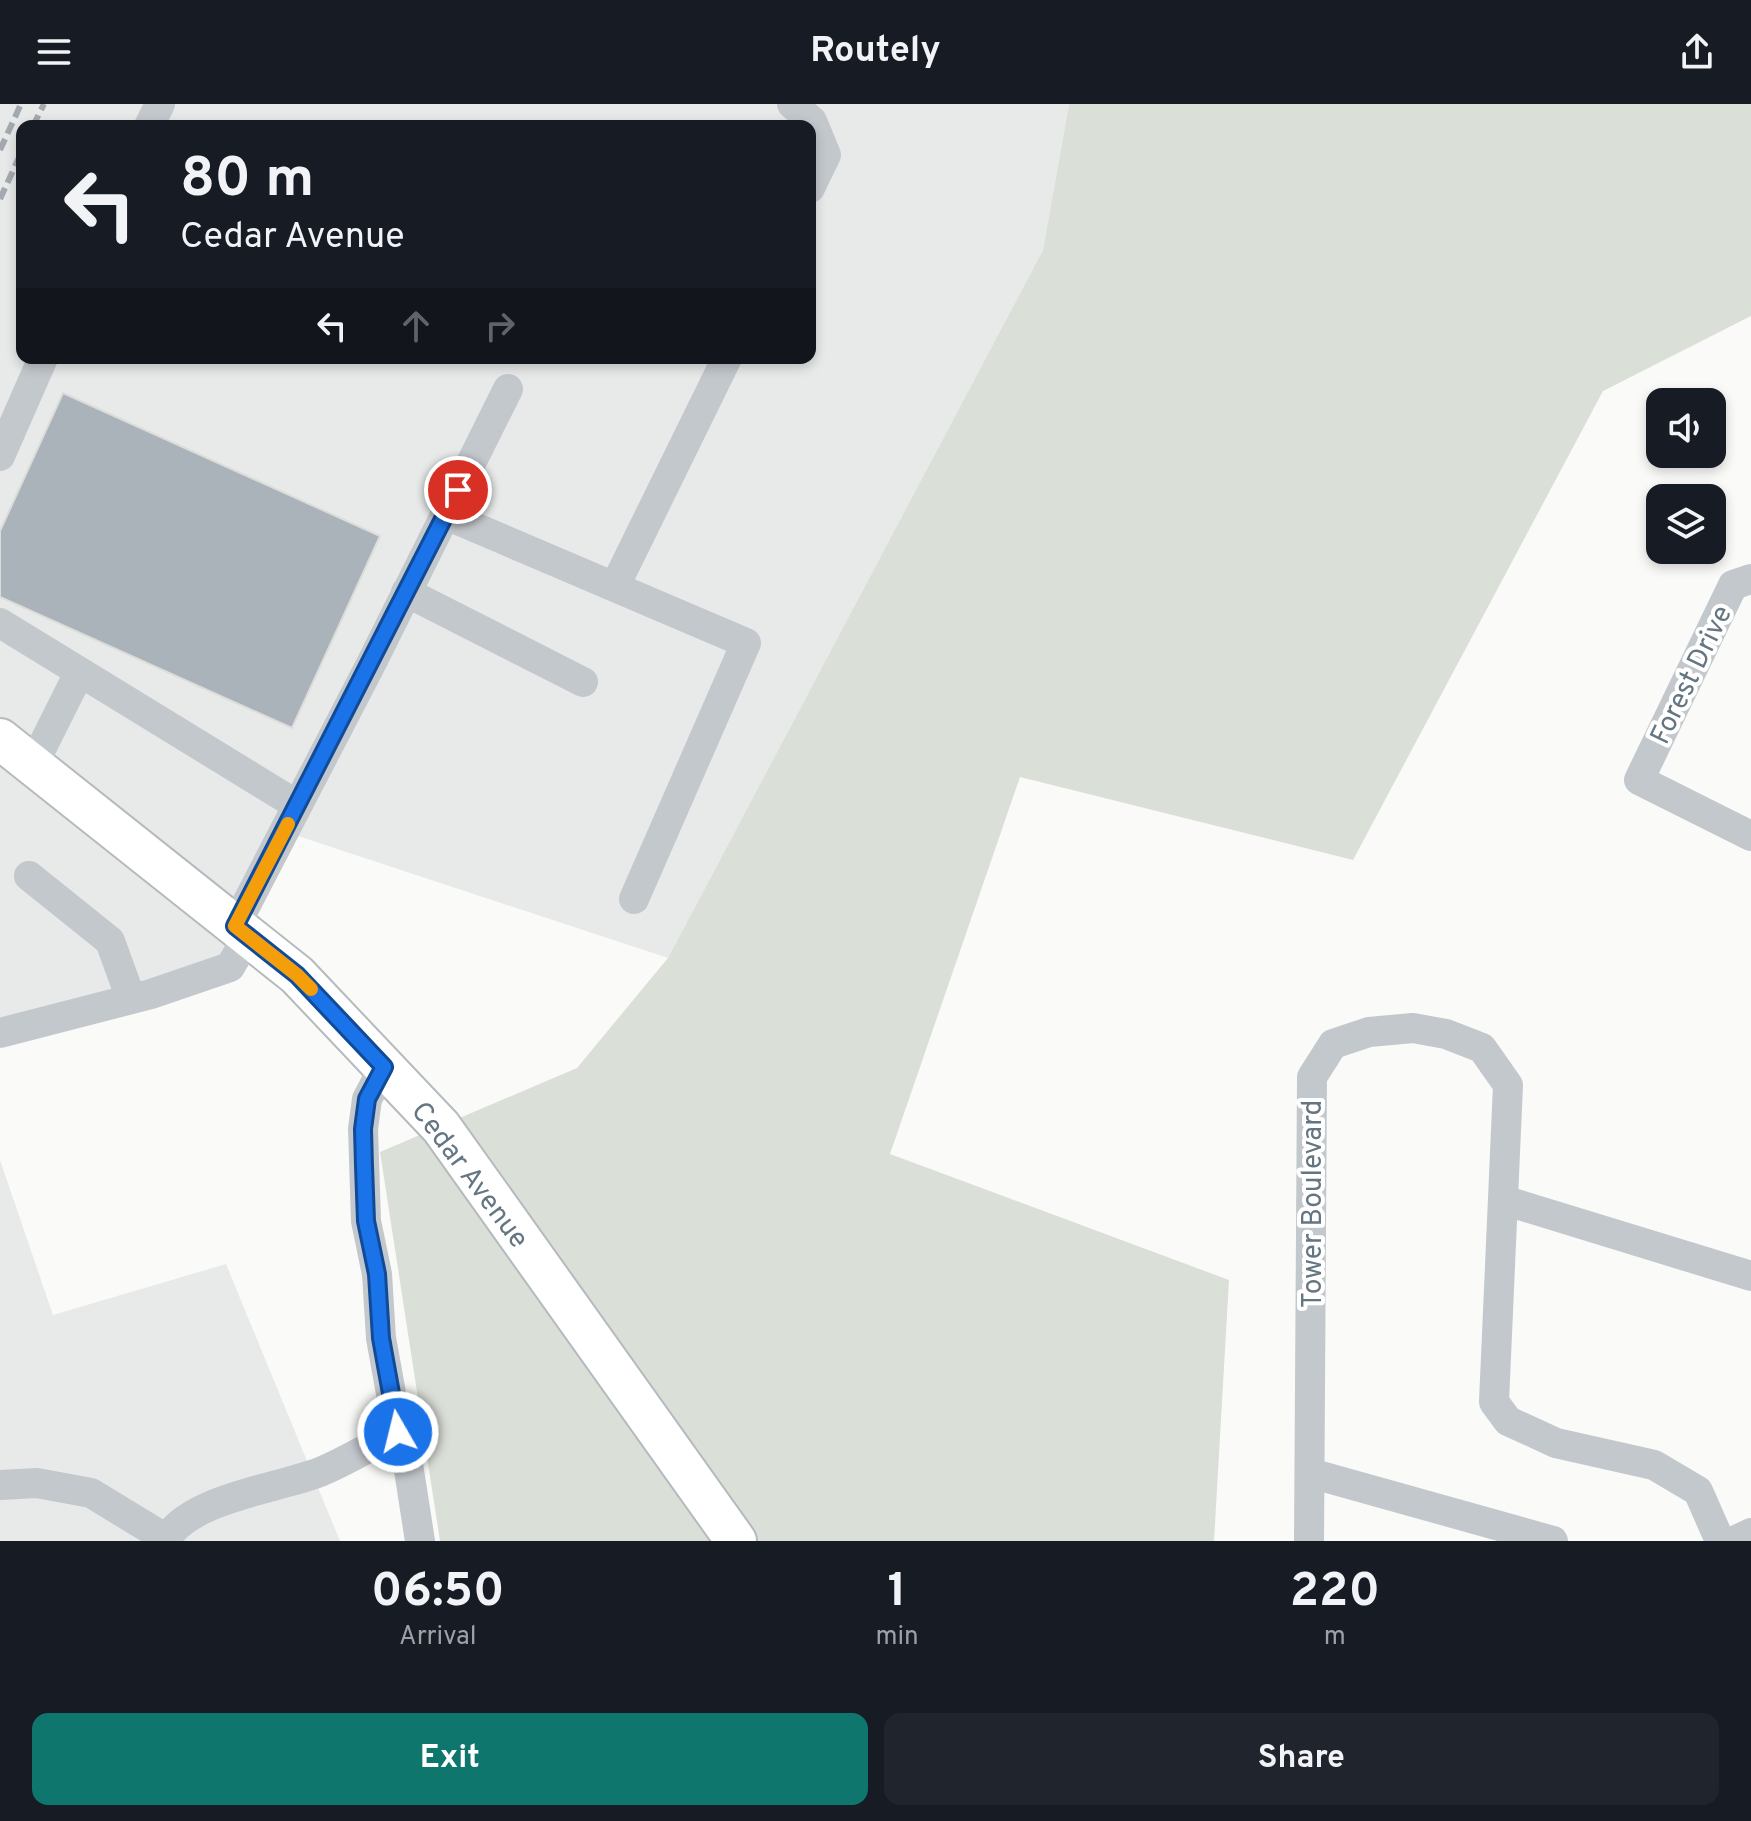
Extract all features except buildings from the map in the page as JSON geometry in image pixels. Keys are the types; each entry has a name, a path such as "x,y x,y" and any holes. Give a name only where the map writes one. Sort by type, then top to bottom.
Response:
{"main road":[{"name":"Cedar Avenue","path":"0,739 297,975 441,1127 736,1541"}],"street":[{"path":"792,104 811,120"},
{"path":"816,131 826,155 816,176"},
{"path":"0,456 40,364"},
{"path":"615,586 724,364"},
{"path":"0,1033 131,999 230,967 241,931 297,805 508,389"},
{"path":"446,515 746,643 634,899"},
{"name":"Forest Drive","path":"1751,579 1733,585 1639,780 1751,836"},
{"path":"406,592 583,682"},
{"path":"0,623 297,805"},
{"path":"33,765 79,673"},
{"path":"29,876 110,941 131,999"},
{"name":"Tower Boulevard","path":"1309,1541 1312,1077 1333,1044 1369,1032 1413,1028 1446,1034 1482,1048 1508,1085 1494,1402 1508,1421 1556,1443 1654,1465 1698,1491 1720,1541"},
{"path":"384,1067 367,1099 363,1129 366,1221 377,1274 381,1338 398,1432 408,1464 420,1541"},
{"path":"1503,1200 1751,1276"},
{"path":"0,1485 37,1483 91,1493 165,1540 183,1520 218,1503 322,1471 398,1432"},
{"path":"1310,1473 1553,1541"},
{"path":"1734,1541 1751,1533"}],"shaded area":[{"path":"0,104 1069,104 1043,250 668,958 298,836 227,965 0,1043"},
{"path":"1069,104 1751,104 1751,316 1603,391 1353,860 1020,777 890,1154 1229,1280 1214,1541 440,1541 380,1152 577,1068 668,958 1043,250"},
{"path":"0,1160 53,1315 226,1264 340,1541 0,1541"}],"railway":[{"path":"0,150 21,104"},
{"path":"36,120 44,104"},
{"path":"0,199 16,164"}],"slow traffic":[{"path":"288,824 235,926 311,989"}],"route":[{"path":"398,1432 381,1338 377,1274 366,1221 363,1129 367,1099 384,1067 297,975 235,926 458,490"}]}
